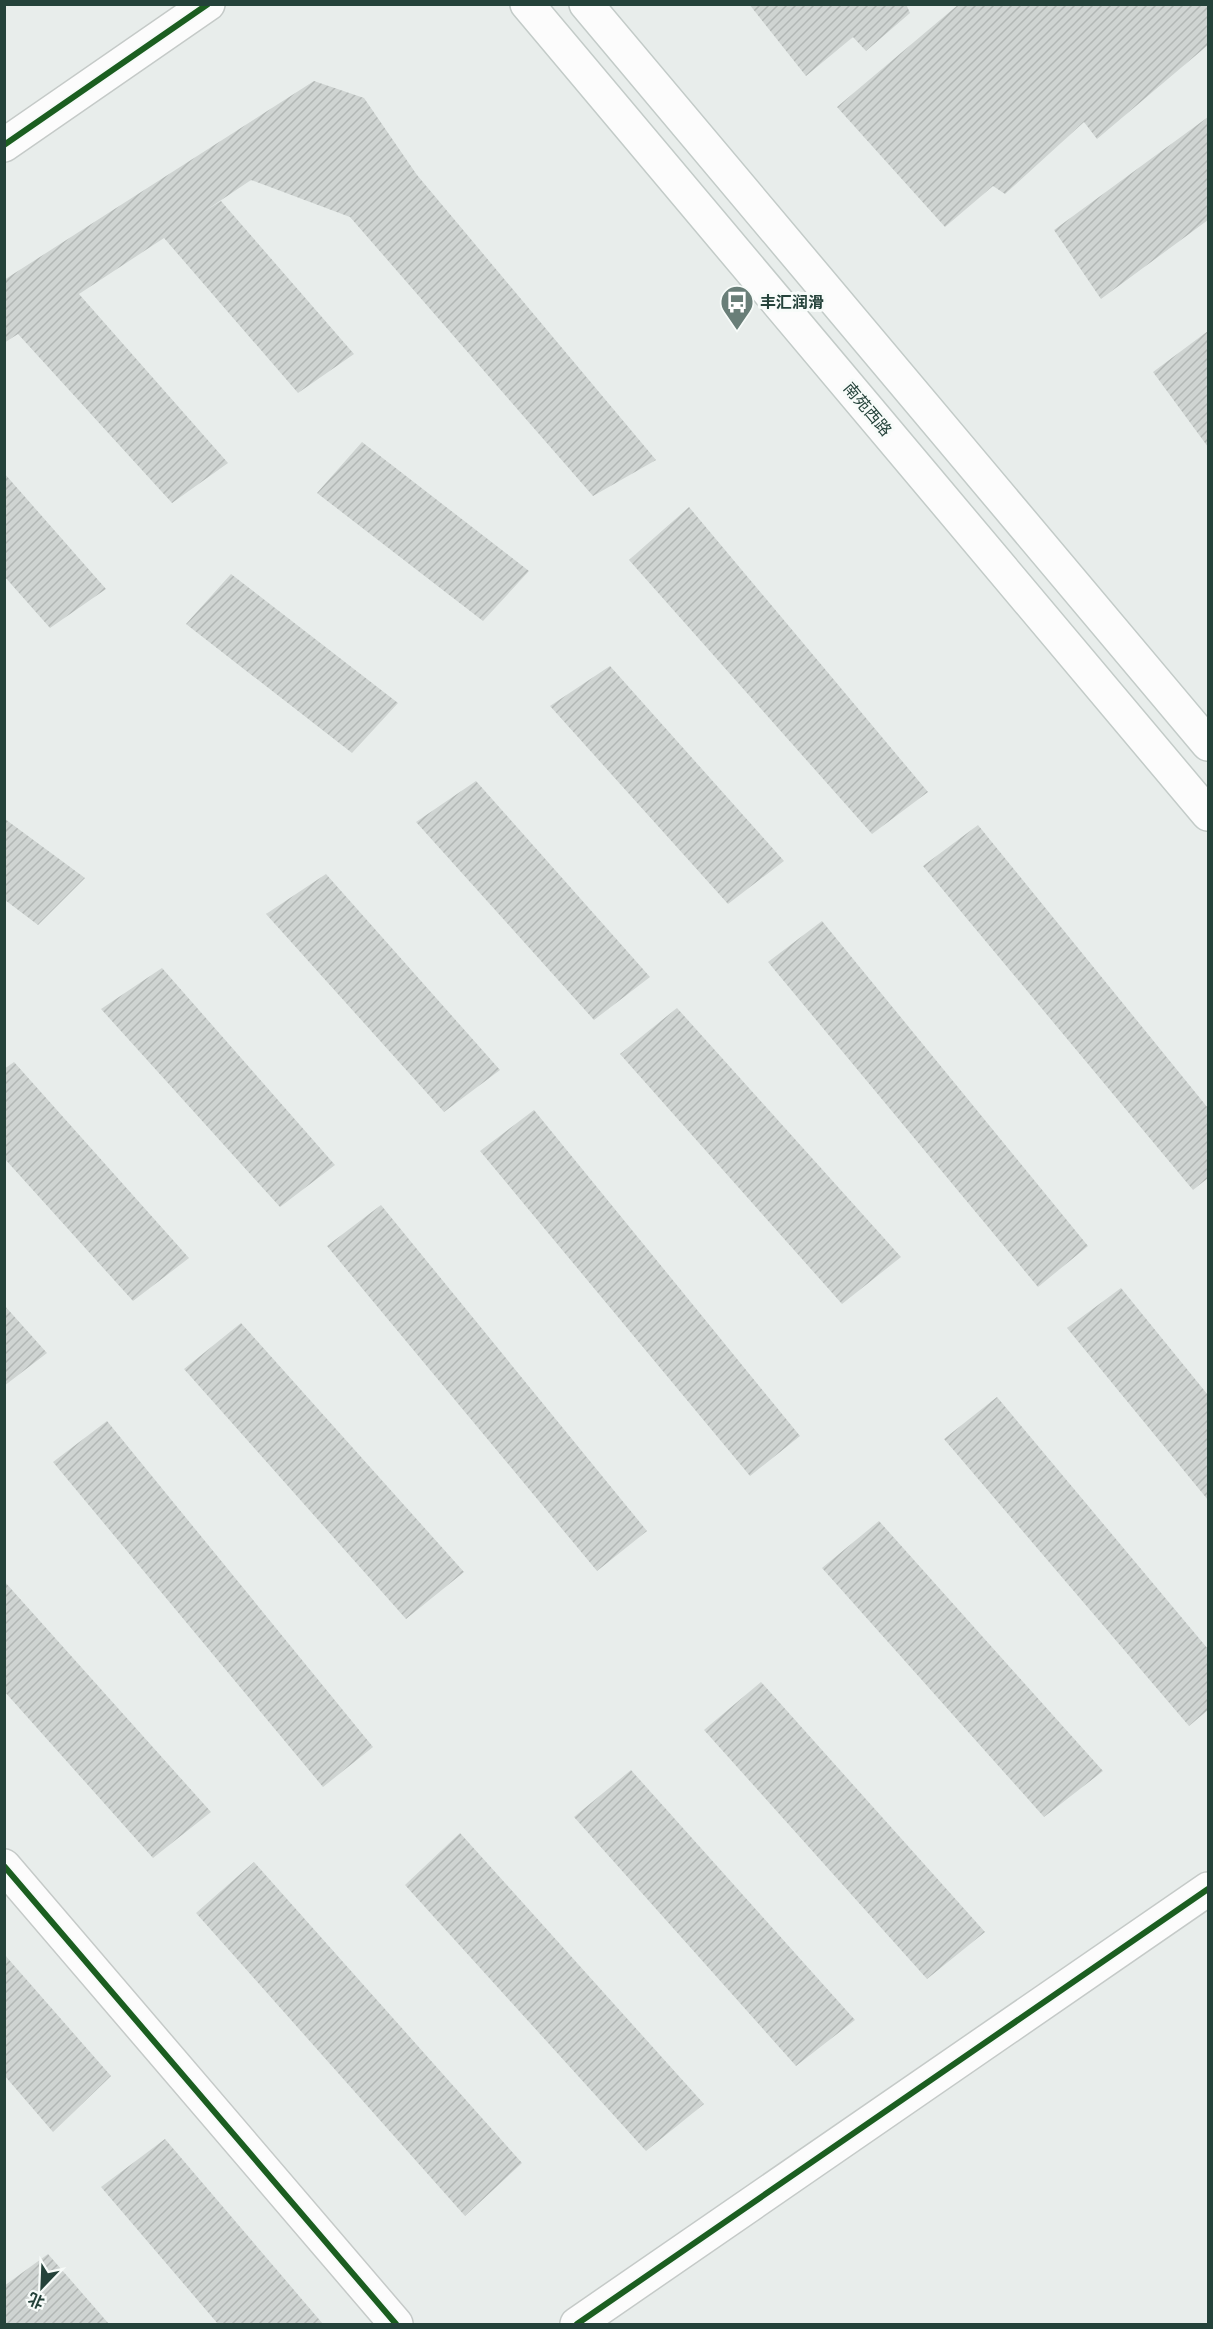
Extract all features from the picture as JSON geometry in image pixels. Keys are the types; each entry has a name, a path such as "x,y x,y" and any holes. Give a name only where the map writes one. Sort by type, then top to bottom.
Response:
{"main road":[{"path":"4,145 208,4"},
{"name":"南苑西路","path":"527,4 1209,814"},
{"path":"586,4 1209,744"},
{"path":"4,1866 396,2325"},
{"path":"577,2325 1209,1889"}],"building":[{"path":"749,4 906,4 910,13 866,51 853,37 806,76"},
{"path":"959,4 1208,4 1208,45 1097,139 1084,122 1005,194 993,186 945,227 837,107"},
{"path":"314,81 364,98 417,175 656,460 593,496 350,217 251,180 202,213 221,201 354,354 298,393 164,238 79,294 228,463 172,503 18,334 4,343 4,280"},
{"path":"1208,117 1208,220 1101,299 1054,230"},
{"path":"1208,331 1208,447 1153,372"},
{"path":"362,442 529,571 483,621 317,493"},
{"path":"4,473 106,589 50,628 4,576"},
{"path":"689,507 928,792 872,834 629,560"},
{"path":"231,574 398,703 352,753 186,624"},
{"path":"610,666 784,861 728,904 550,706"},
{"path":"476,781 650,977 594,1020 416,822"},
{"path":"5,819 85,878 38,925 5,900"},
{"path":"978,825 1208,1108 1208,1178 1193,1190 923,866"},
{"path":"326,874 500,1070 444,1112 266,914"},
{"path":"822,921 1088,1246 1038,1287 768,962"},
{"path":"162,968 335,1165 280,1207 101,1009"},
{"path":"677,1008 901,1257 842,1304 620,1054"},
{"path":"14,1062 189,1258 133,1301 4,1158 4,1069"},
{"path":"534,1110 800,1436 750,1476 480,1151"},
{"path":"381,1205 647,1531 597,1571 327,1246"},
{"path":"1121,1288 1208,1395 1208,1500 1067,1328"},
{"path":"4,1305 47,1353 4,1386"},
{"path":"241,1323 464,1572 406,1619 184,1369"},
{"path":"997,1397 1208,1649 1208,1710 1189,1726 944,1439"},
{"path":"107,1421 373,1747 323,1787 53,1462"},
{"path":"879,1521 1103,1771 1044,1817 822,1568"},
{"path":"4,1581 211,1812 153,1858 4,1691"},
{"path":"761,1682 985,1932 927,1979 704,1730"},
{"path":"631,1770 855,2020 796,2066 574,1817"},
{"path":"460,1833 704,2104 646,2151 405,1885"},
{"path":"254,1862 522,2163 465,2216 196,1913"},
{"path":"4,1954 111,2076 53,2132 4,2075"},
{"path":"165,2139 323,2324 218,2324 101,2187"},
{"path":"48,2254 109,2324 4,2324 4,2286"}],"cycle path":[{"path":"4,145 208,4"},
{"path":"4,1866 396,2324"},
{"path":"577,2324 1208,1889"}],"place":[{"name":"丰汇润滑","path":"737,331"}]}
